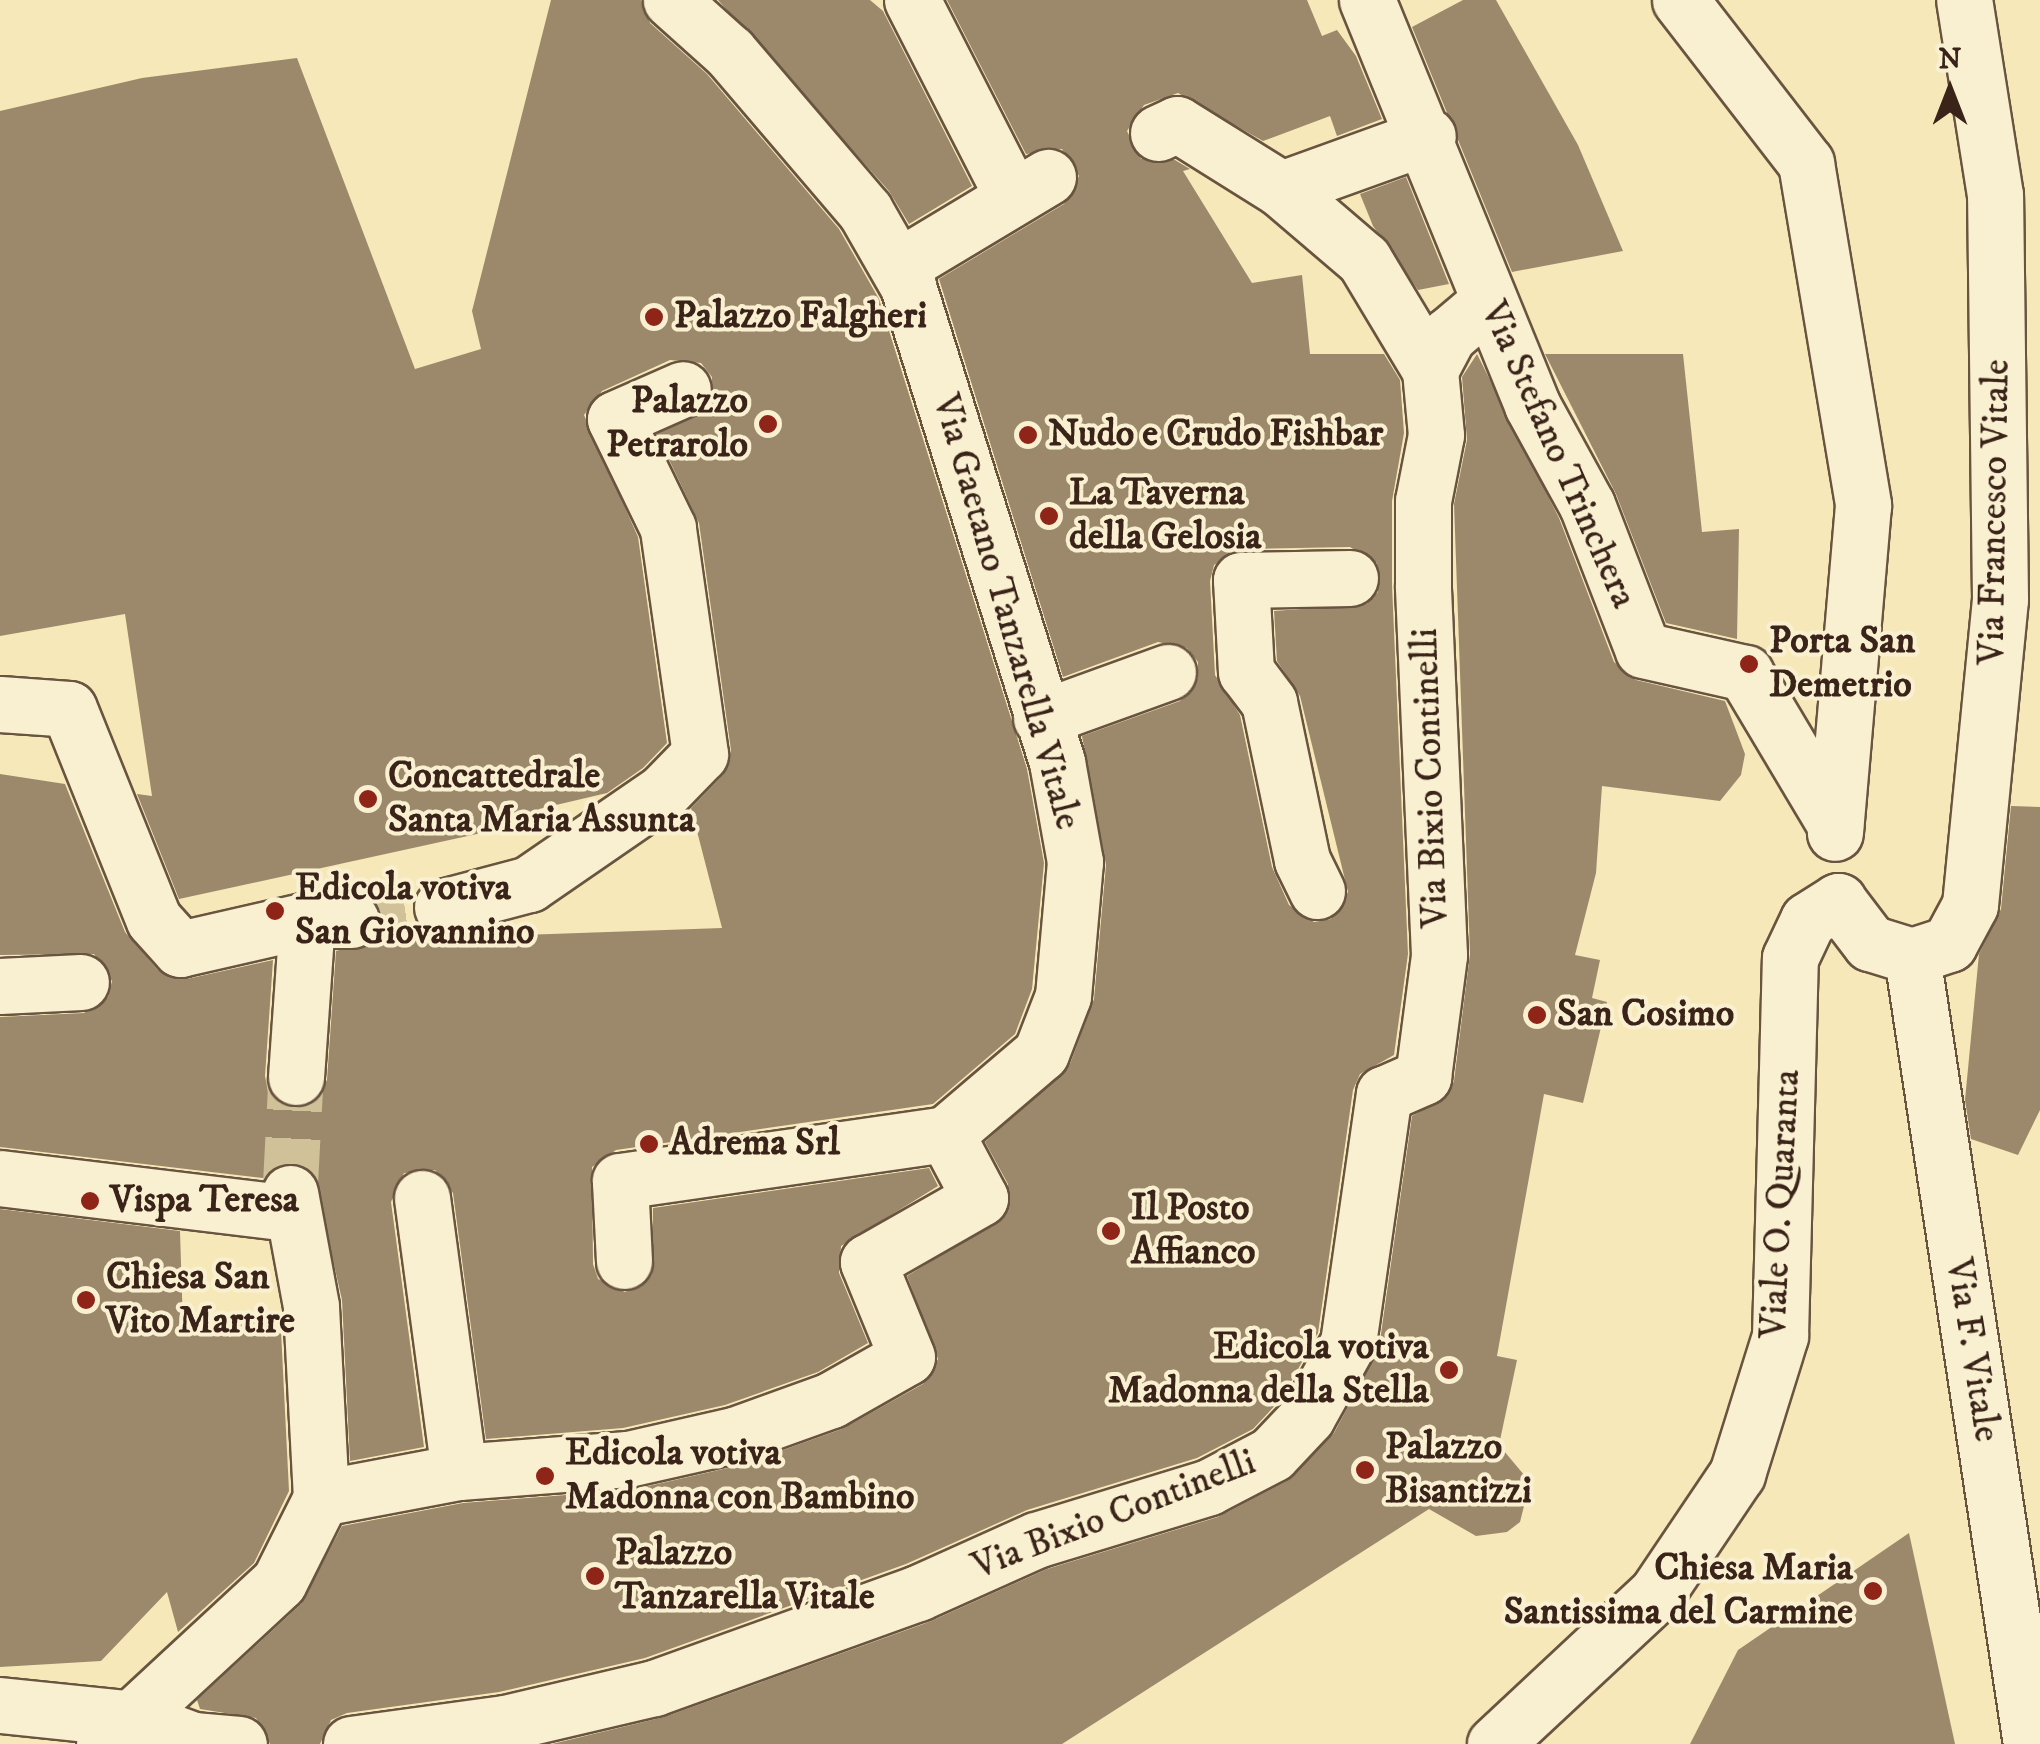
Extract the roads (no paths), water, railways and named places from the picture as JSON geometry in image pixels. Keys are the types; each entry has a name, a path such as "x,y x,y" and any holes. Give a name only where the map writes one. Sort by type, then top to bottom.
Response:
{"street":[{"name":"Via Gaetano Tanzarella Vitale","path":"670,0 729,52 866,211 898,267 972,471 1041,718 1076,862 1063,996 1041,1053 946,1134"},
{"path":"898,267 1030,186 912,0"},
{"name":"Via Stefano Trinchera","path":"1366,0 1428,136 1488,302 1586,505 1644,650 1745,674 1835,824"},
{"path":"1680,0 1806,163 1863,505 1835,824 1838,900 1870,943 1912,956"},
{"name":"Via Francesco Vitale","path":"1912,956 1949,944 1970,904 2000,598 1995,195 1964,0"},
{"path":"1158,134 1177,124 1281,189 1364,260 1430,370"},
{"path":"1281,189 1428,136"},
{"path":"1430,370 1449,335 1488,302"},
{"name":"Via Bixio Continelli","path":"351,1744 506,1723 654,1688 918,1593 1036,1540 1209,1487 1272,1454 1307,1417 1348,1342 1384,1094 1423,1077 1436,972 1423,585 1423,501 1436,435 1430,370"},
{"path":"442,907 529,884 663,792 700,754 690,649 668,528 615,419 684,389"},
{"path":"1316,891 1302,860 1269,702 1246,672 1241,580 1350,578"},
{"path":"1041,718 1168,672"},
{"path":"0,704 69,709 154,920 180,950 329,920 296,1077"},
{"name":"Viale O. Quaranta","path":"1496,1744 1656,1594 1736,1474 1780,1336 1790,958 1808,920 1838,900"},
{"name":"Via F. Vitale","path":"1912,956 2031,1744"},
{"path":"0,986 81,982"},
{"path":"321,1498 459,1472 628,1460 734,1435 831,1400 907,1358 868,1262 980,1198 946,1134 620,1181 624,1261"},
{"path":"0,1178 289,1203 298,1230 311,1306 321,1498 279,1582 120,1732"},
{"path":"422,1198 459,1472"},
{"path":"0,1705 120,1732 239,1744"}],"tunnel":[{"path":"351,920 442,907"},
{"path":"290,1193 296,1077"}],"place":[{"name":"Palazzo Falgheri","path":"654,317"},
{"name":"Palazzo Petrarolo","path":"768,424"},
{"name":"Nudo e Crudo Fishbar","path":"1028,435"},
{"name":"La Taverna della Gelosia","path":"1049,516"},
{"name":"Porta San Demetrio","path":"1749,664"},
{"name":"Concattedrale Santa Maria Assunta","path":"368,799"},
{"name":"Edicola votiva San Giovannino","path":"275,911"},
{"name":"San Cosimo","path":"1537,1015"},
{"name":"Adrema Srl","path":"649,1144"},
{"name":"Vispa Teresa","path":"90,1201"},
{"name":"Il Posto Affianco","path":"1111,1231"},
{"name":"Chiesa San Vito Martire","path":"86,1300"},
{"name":"Edicola votiva Madonna della Stella","path":"1449,1370"},
{"name":"Palazzo Bisantizzi","path":"1365,1470"},
{"name":"Edicola votiva Madonna con Bambino","path":"545,1476"},
{"name":"Palazzo Tanzarella Vitale","path":"595,1576"},
{"name":"Chiesa Maria Santissima del Carmine","path":"1873,1591"}]}
